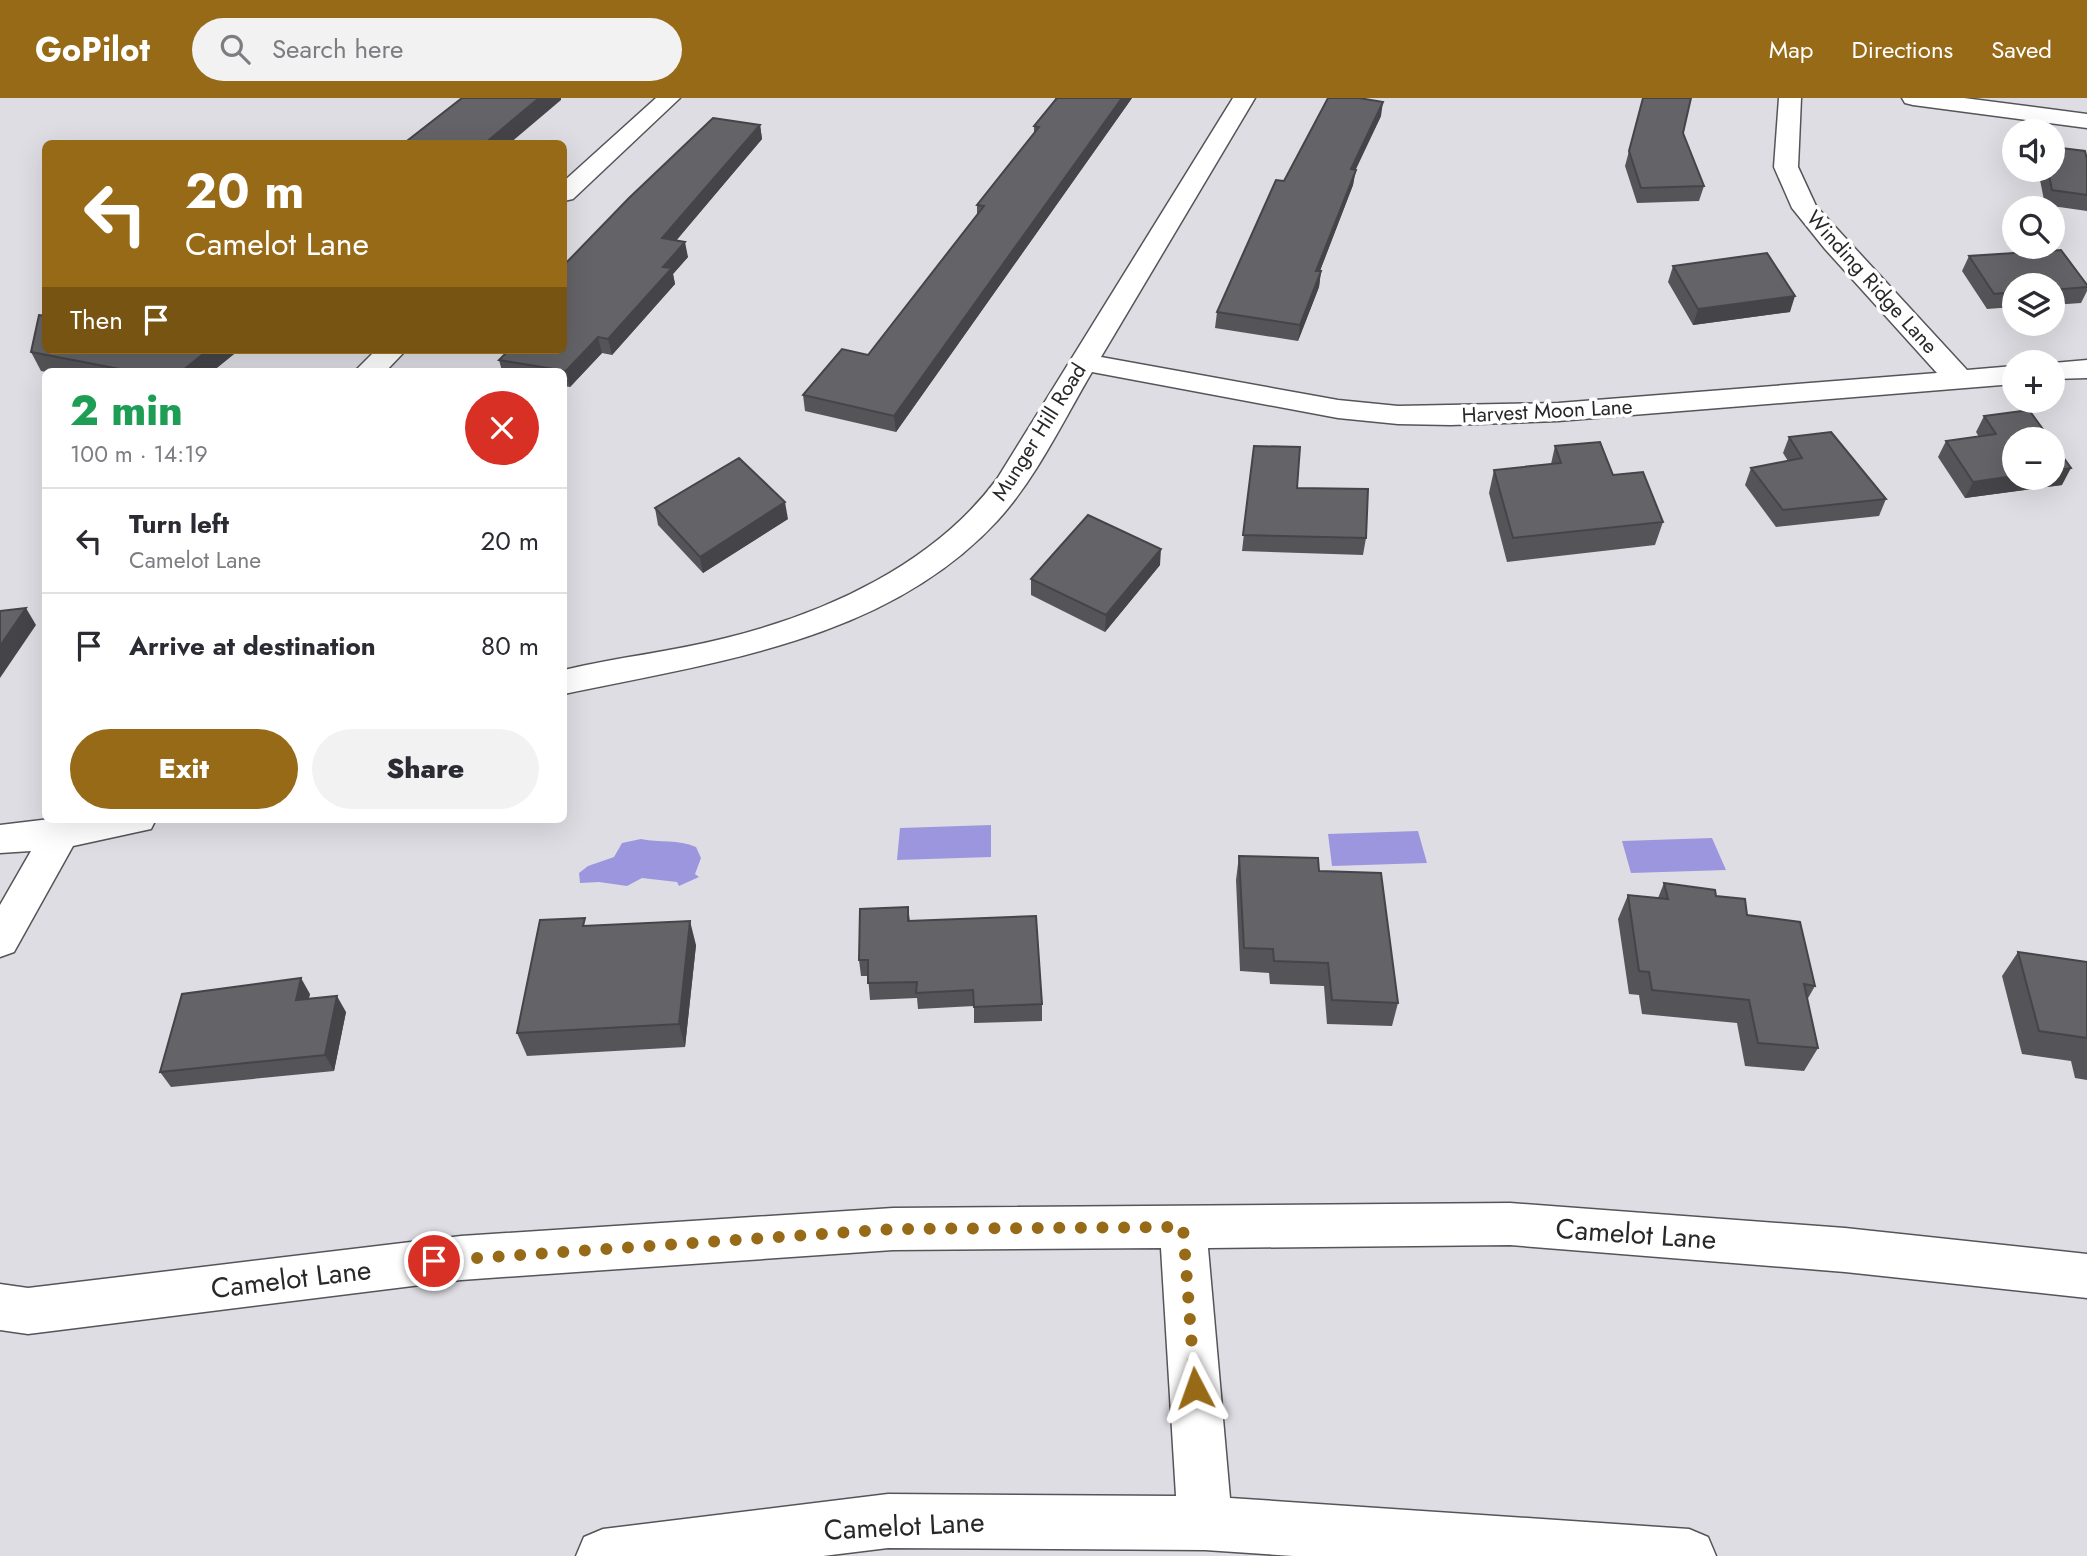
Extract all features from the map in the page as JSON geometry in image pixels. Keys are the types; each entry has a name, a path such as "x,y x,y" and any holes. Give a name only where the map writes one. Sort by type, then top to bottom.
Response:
{"street":[{"path":"567,191 669,98"},
{"name":"Munger Hill Road","path":"567,681 692,657 784,632 853,605 905,577 944,551 984,516 1011,482 1244,98"},
{"name":"Winding Ridge Lane","path":"1790,98 1786,167 1804,208 1959,379"},
{"path":"1913,98 2087,121"},
{"path":"372,368 388,354"},
{"name":"Harvest Moon Lane","path":"1083,362 1338,409 1451,416 1558,412 2002,376"},
{"path":"2065,371 2087,369"},
{"path":"0,839 96,823"},
{"path":"0,941 66,826"},
{"name":"Camelot Lane","path":"9,1312 475,1257 893,1229 1510,1224 1845,1250 2087,1276"},
{"path":"1183,1227 1205,1522"},
{"name":"Camelot Lane","path":"603,1556 888,1521 1205,1522 1689,1556"}],"shaded area":[{"path":"991,825 991,857 897,860 900,828"},
{"path":"1418,831 1427,863 1332,866 1328,834"},
{"path":"1712,838 1726,870 1631,873 1622,841"},
{"path":"641,839 696,847 701,858 695,874 699,877 679,886 677,882 642,878 627,886 599,882 580,883 579,873 588,866 614,857 622,843"}],"building":[{"path":"462,98 539,98 489,140 408,140"},
{"path":"1057,98 1122,98 894,416 803,395 842,349 868,355 984,206 977,205 1039,127 1034,126"},
{"path":"1328,98 1359,98 1383,102 1351,169 1356,170 1316,271 1321,271 1300,325 1217,312 1276,180 1284,181"},
{"path":"1643,98 1691,98 1683,133 1704,186 1641,188 1629,151"},
{"path":"713,118 760,125 662,238 685,242 663,267 672,268 608,339 598,337 567,370 499,360 505,354 567,354 567,262"},
{"path":"2065,148 2085,151 2087,195 2052,190 2050,182 2065,182"},
{"path":"1767,253 1795,296 1698,309 1673,266"},
{"path":"2002,254 2002,259 2065,259 2065,255 2087,287 2065,289 2065,273 2002,273 2002,293 1994,294 1969,256"},
{"path":"39,315 42,315 42,354 203,354 186,368 114,368 31,352"},
{"path":"2031,413 2041,427 2002,427 2002,478 1973,482 1946,441 1996,434 1984,416"},
{"path":"1831,432 1886,499 1783,510 1751,468 1802,458 1789,437"},
{"path":"1600,442 1613,475 1643,472 1663,522 1513,538 1494,470 1561,463 1555,446"},
{"path":"1254,446 1300,447 1297,488 1368,489 1366,538 1243,535"},
{"path":"739,458 785,502 700,557 655,508"},
{"path":"1088,515 1161,549 1106,615 1031,579"},
{"path":"26,608 0,646 0,611"},
{"path":"1239,856 1318,858 1319,871 1381,873 1398,1003 1332,1000 1328,963 1274,961 1273,949 1244,948"},
{"path":"1664,883 1715,890 1716,896 1745,899 1747,915 1800,922 1815,986 1804,984 1818,1048 1758,1043 1749,1000 1652,990 1649,972 1639,971 1628,895 1668,899"},
{"path":"908,907 908,921 1036,916 1042,1004 974,1007 973,990 916,993 917,982 868,983 868,960 859,960 860,909"},
{"path":"585,918 583,926 690,921 679,1024 517,1033 540,920"},
{"path":"2018,952 2087,962 2087,1038 2039,1031"},
{"path":"301,978 296,1000 337,996 325,1055 160,1072 182,994"}],"route":[{"path":"434,1261 893,1229 1183,1227 1195,1388"}]}
